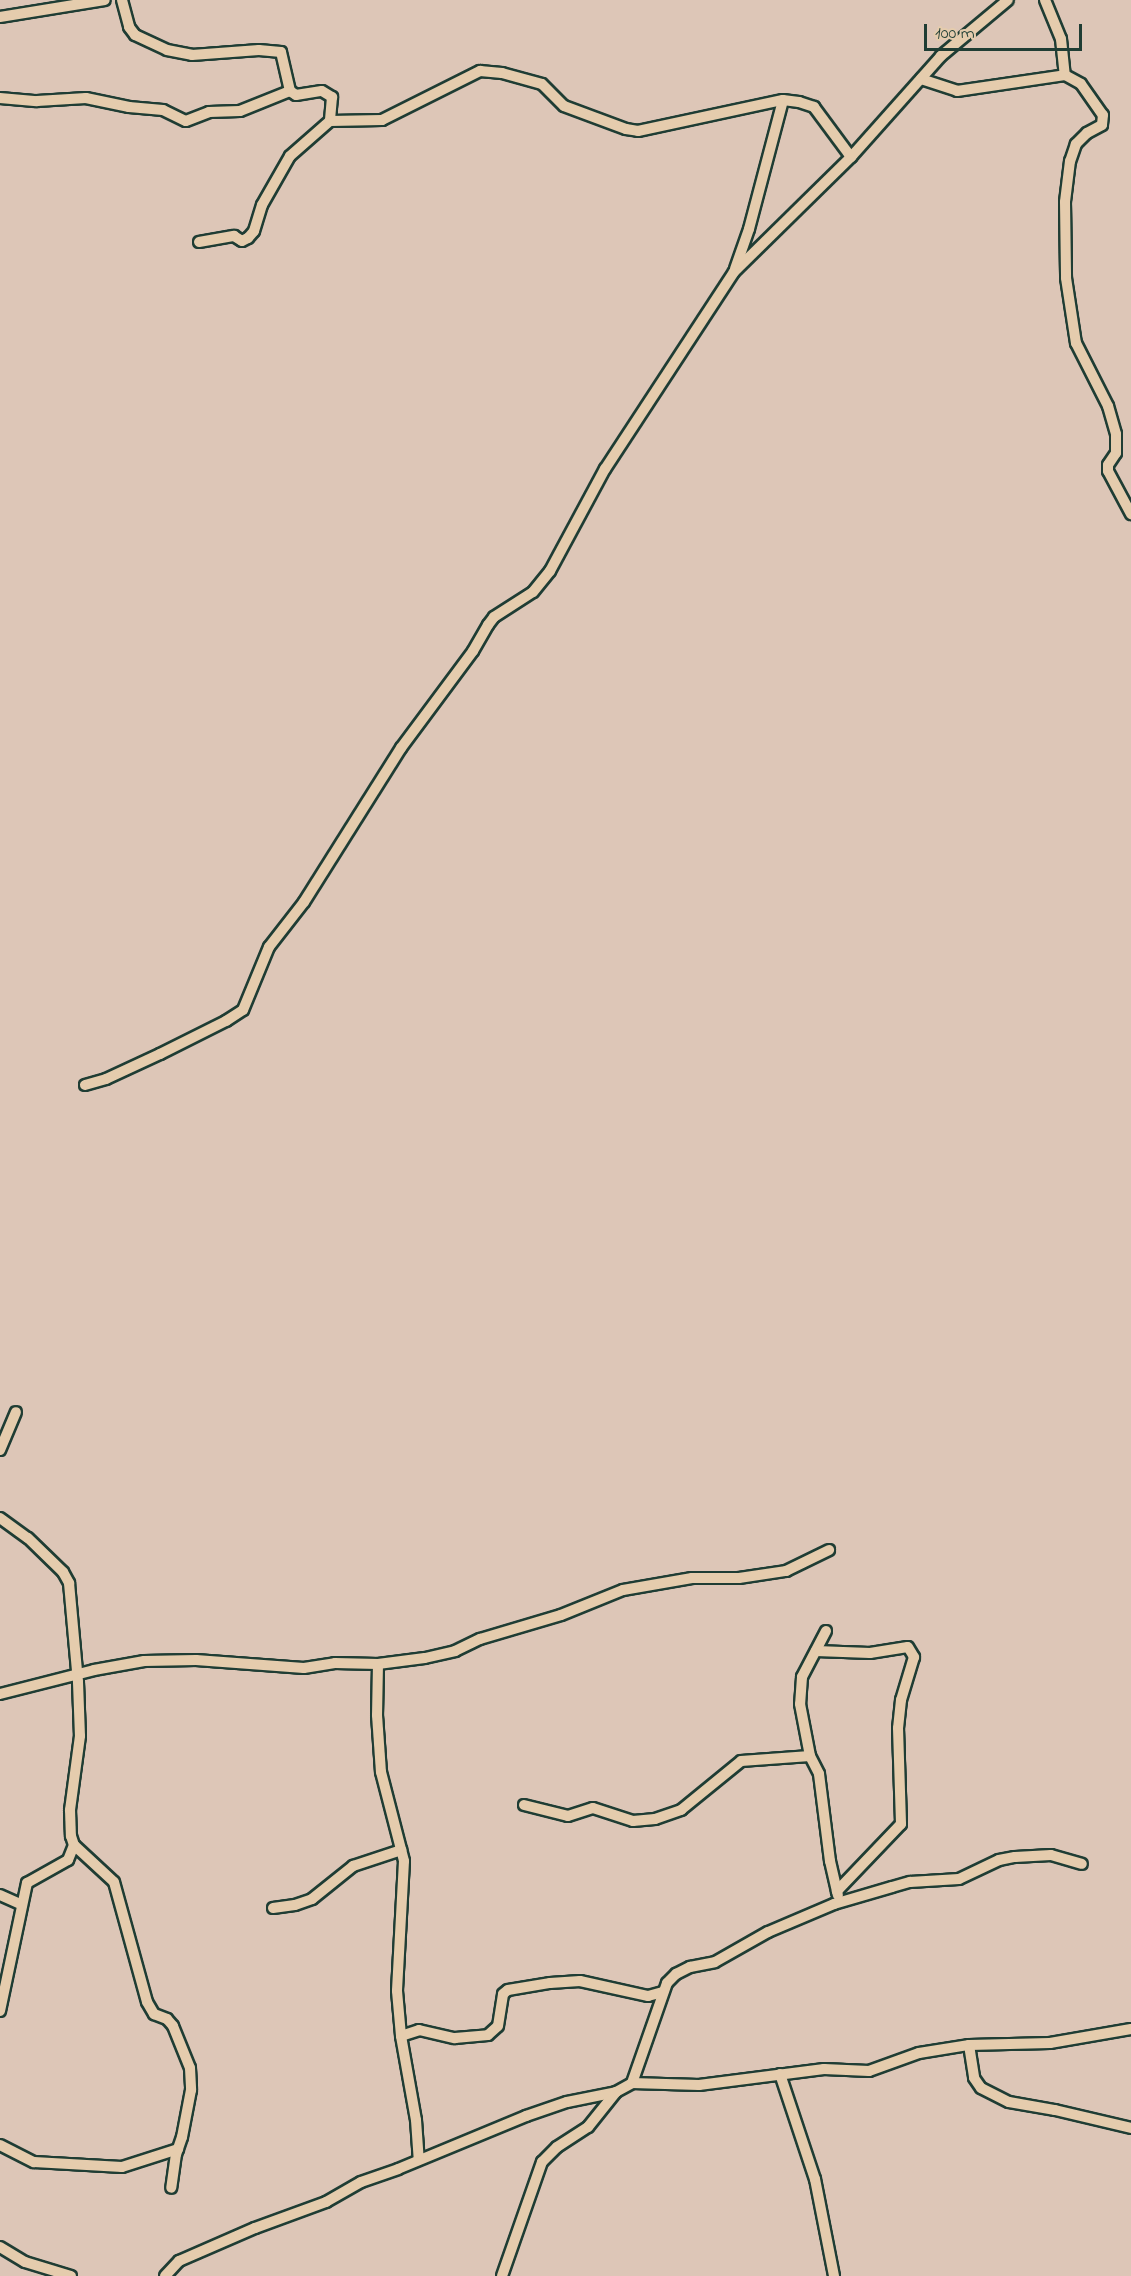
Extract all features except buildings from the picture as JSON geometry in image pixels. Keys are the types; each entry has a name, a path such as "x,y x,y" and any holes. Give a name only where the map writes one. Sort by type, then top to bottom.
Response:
{"street":[{"path":"0,17 105,0"},
{"path":"122,0 129,27 135,35 167,50 192,55 259,50 281,52 291,92 296,95 315,91 329,94 333,99 330,121"},
{"path":"85,1085 106,1079 160,1054 243,1010 268,947 304,902 401,748 473,651 488,624 494,617 533,592 550,571 605,469 734,272 851,157 960,38 1008,0"},
{"path":"1045,0 1061,39 1065,75"},
{"path":"199,242 234,237 242,241 248,238 254,231 264,200 276,184 290,156 330,121 382,120 480,71 542,84 564,106 626,129 638,131 783,100 814,107 851,157"},
{"path":"921,79 957,92 1065,75 1081,84 1103,115 1102,125 1087,133 1076,144 1070,161 1065,202 1066,279 1076,343 1108,406 1116,434 1116,453 1108,465 1108,471 1131,514"},
{"path":"0,98 37,101 86,99 163,111 186,121 209,112 240,111 291,92"},
{"path":"734,272 749,229 783,100"},
{"path":"0,1450 16,1412"},
{"path":"0,1518 28,1538 63,1572 69,1583 78,1674 80,1736 70,1810 71,1836 74,1845 114,1882 147,2002 154,2014 167,2019 173,2026 190,2068 191,2090 171,2188"},
{"path":"0,1694 78,1674 144,1661 196,1660 296,1668 335,1663 378,1664 455,1651 480,1640 561,1615 623,1590 692,1578 739,1578 786,1570 830,1550"},
{"path":"826,1631 802,1677 800,1704 810,1756 819,1774 840,1904"},
{"path":"816,1652 870,1653 908,1647 914,1657 901,1700 897,1728 901,1824 837,1891"},
{"path":"378,1664 377,1715 381,1772 401,1850 405,1879 397,1991 400,2036 413,2095 419,2159"},
{"path":"524,1805 568,1816 593,1808 633,1821 655,1819 681,1810 741,1761 810,1756"},
{"path":"0,2011 27,1883 68,1860 74,1845"},
{"path":"273,1908 295,1905 312,1899 353,1866 401,1850"},
{"path":"632,2083 667,1983 683,1970 715,1962 768,1932 834,1904 910,1882 959,1879 999,1860 1015,1857 1051,1855 1082,1864"},
{"path":"0,1895 22,1905"},
{"path":"400,2036 419,2030 455,2038 488,2035 498,2026 503,1994 508,1990 580,1981 648,1995 663,1992"},
{"path":"168,2274 185,2258 255,2228 326,2202 361,2182 398,2169 526,2115 567,2102 616,2092 632,2083 699,2085 824,2069 870,2071 919,2053 969,2045 1050,2043 1131,2029"},
{"path":"969,2045 974,2078 981,2088 1009,2102 1131,2128"},
{"path":"780,2074 815,2179 834,2276"},
{"path":"502,2276 542,2162 557,2146 588,2127 616,2092"},
{"path":"0,2145 34,2162 122,2167 178,2149"},
{"path":"0,2247 25,2262 71,2276"}]}
